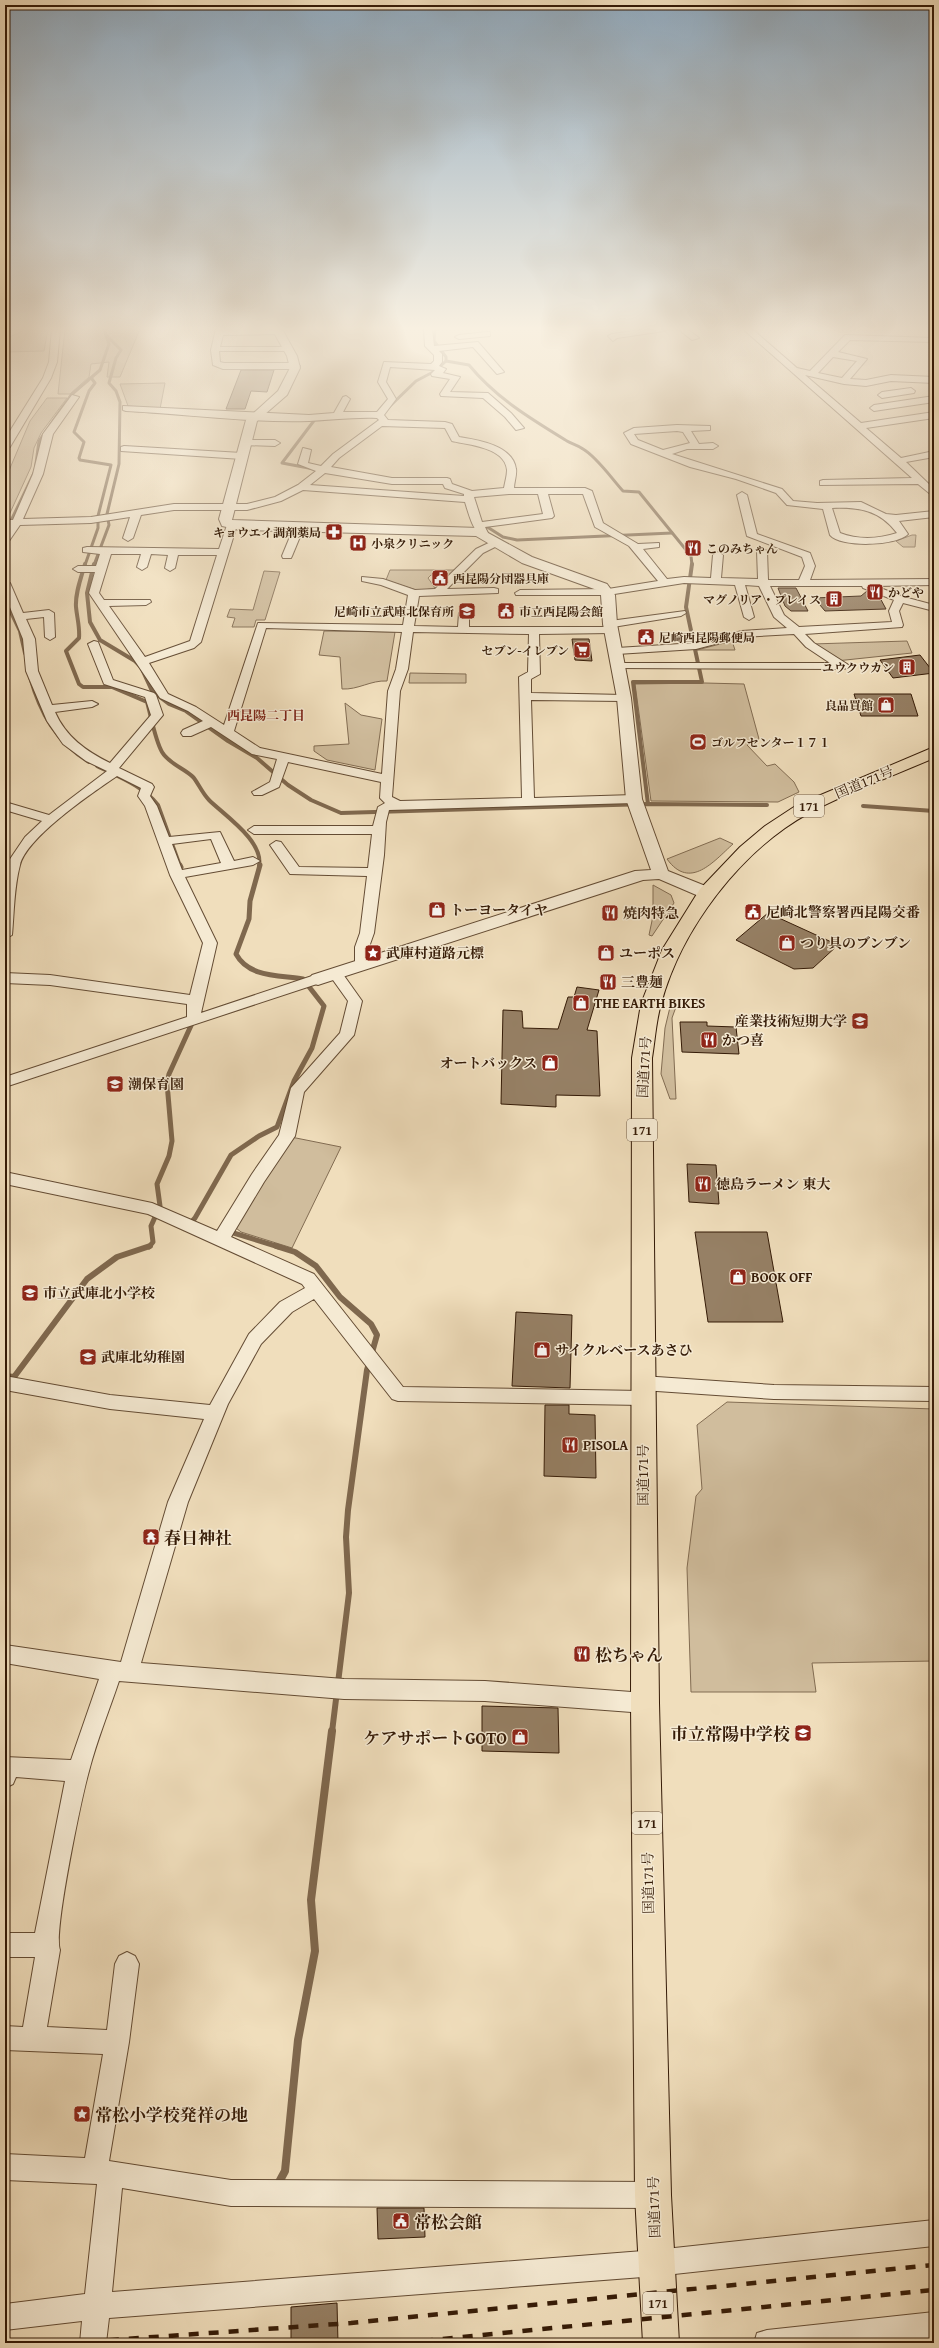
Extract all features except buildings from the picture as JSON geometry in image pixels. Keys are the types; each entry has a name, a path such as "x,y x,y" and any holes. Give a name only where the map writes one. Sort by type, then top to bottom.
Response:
{"highway":[{"name":"国道171号","path":"661,2343 653,2195 645,1703 642,1391 642,1106 645,1039 651,1004 665,965 684,928 707,893 746,851 797,812 934,752"}],"street":[{"path":"5,539 41,465 46,439"},
{"path":"247,439 225,521 232,525 472,531 549,516 542,491"},
{"path":"13,522 91,520 174,507 247,507 278,499 301,487 357,439"},
{"path":"455,439 480,442 505,457 511,467 509,491"},
{"path":"632,439 634,442 693,465 739,477 779,491 790,503 827,507 860,505 868,507 874,514 891,518 934,514"},
{"path":"690,447 695,444 691,439"},
{"path":"873,439 934,494"},
{"path":"246,443 275,441"},
{"path":"664,453 690,447 713,446"},
{"path":"124,449 150,454 242,456"},
{"path":"306,450 303,464 322,470 335,470 392,481 447,481 448,486 461,488 470,496 481,529 497,542 521,557 597,585 608,592"},
{"path":"899,461 934,454"},
{"path":"830,485 871,485 919,481"},
{"path":"301,487 470,496 509,491 585,491 589,493 599,525 636,547 664,582"},
{"path":"742,495 752,536 806,554 810,566 803,583"},
{"path":"827,507 835,536 845,540 887,540 904,534 891,518"},
{"path":"128,538 137,512"},
{"path":"142,661 190,646 195,642 232,525"},
{"path":"287,556 299,527"},
{"path":"439,591 458,575 471,557 484,546 497,542"},
{"path":"636,547 655,545"},
{"path":"87,550 107,552 223,552"},
{"path":"619,666 843,666 810,645 797,631 779,617 763,583 762,551"},
{"path":"5,935 13,865 16,855 23,846 52,820 113,772 153,720 159,699 142,661 101,603 94,590 99,569 107,552"},
{"path":"142,567 147,552"},
{"path":"170,568 174,552"},
{"path":"716,580 718,555"},
{"path":"78,569 99,569"},
{"path":"366,579 383,582 414,593 439,591 494,591"},
{"path":"520,593 538,591 608,592 664,582 716,580 763,583 934,582"},
{"path":"738,581 749,617"},
{"path":"860,582 900,599 934,608"},
{"path":"5,583 28,639 32,670 48,709 67,741 80,752 146,791 144,796 152,806 170,841 210,943 194,1013"},
{"path":"608,592 611,627 617,651 624,698 634,799 661,874"},
{"path":"396,805 386,798 386,779 394,692 402,669 414,593"},
{"path":"900,599 894,611 904,639"},
{"path":"101,603 146,602"},
{"path":"20,617 49,613 50,637"},
{"path":"463,630 464,613"},
{"path":"228,732 262,625 408,629 534,630 611,627 681,613"},
{"path":"617,651 658,650 696,646 742,634 898,625"},
{"path":"528,802 525,677 534,674 534,630"},
{"path":"94,644 108,682 192,709 201,726 228,732 256,750 283,759 386,779"},
{"path":"525,696 624,698"},
{"path":"48,709 92,704"},
{"path":"258,792 274,784 283,759"},
{"path":"362,965 362,947 367,933 382,812 396,805 634,799"},
{"path":"5,806 52,820"},
{"path":"254,830 379,830"},
{"path":"170,841 215,835 229,865"},
{"path":"276,845 295,871 374,872"},
{"path":"182,874 253,861"},
{"path":"6,1079 194,1013 318,979 641,875 661,874 707,893"},
{"path":"226,1233 258,1178 287,1136 299,1087 347,1035 355,1001 335,973"},
{"path":"5,978 50,980 194,1013"},
{"path":"5,1178 157,1211 190,1224 226,1233 308,1279 398,1394 642,1391 934,1394"},
{"path":"33,2039 48,1950 45,1945 51,1903 78,1771 120,1672 178,1502 215,1413 255,1339 286,1308 316,1290"},
{"path":"5,1383 110,1402 215,1413"},
{"path":"5,1654 120,1672 338,1688 484,1691 645,1703"},
{"path":"5,1777 8,1766 78,1771"},
{"path":"5,1945 45,1945"},
{"path":"93,2343 98,2306 103,2172 117,2042 128,1964"},
{"path":"5,2038 117,2042"},
{"path":"5,2168 103,2172 231,2193 653,2195"},
{"path":"5,2317 98,2306 656,2263 934,2233"},
{"path":"767,2343 896,2336 934,2325"}],"shaded area":[{"path":"23,439 38,439 34,448 31,467 5,524 5,480"},
{"path":"916,535 915,547 903,547 896,541"},
{"path":"390,570 458,570 451,577 447,575 431,575 428,578 435,588 419,591 386,580"},
{"path":"264,571 280,572 265,620 256,620 254,627 232,627 235,618 227,617 230,609 253,610"},
{"path":"324,631 395,632 387,681 342,689 340,657 319,655"},
{"path":"732,641 735,650 697,650"},
{"path":"907,641 912,653 836,661 812,644"},
{"path":"410,673 466,674 466,683 409,683"},
{"name":"ゴルフセンター１７１","path":"635,684 744,684 759,739 747,745 767,766 775,764 794,782 799,792 778,802 651,801"},
{"path":"345,703 361,715 382,719 375,770 327,760 314,751 314,746 349,744"},
{"path":"720,838 733,844 710,865 702,870 693,873 684,873 676,868 667,859"},
{"path":"653,885 671,895 674,903 652,936 649,935 653,916"},
{"path":"671,1003 677,1004 672,1018 676,1099 670,1099 661,1074 665,1028"},
{"path":"291,1137 341,1147 292,1248 241,1232 236,1228"},
{"path":"727,1402 934,1409 934,1661 812,1663 816,1692 691,1692 687,1568 696,1496 702,1489 697,1425"}],"waterway":[{"path":"5,533 35,471 39,441 41,439"},
{"path":"81,439 84,442 79,458 80,460 111,465 98,516 98,528 85,565"},
{"path":"94,565 109,525 107,514 119,464 119,439"},
{"path":"300,439 282,463 314,469"},
{"path":"563,439 579,446 588,453 599,463 623,491 639,492 691,556 692,564"},
{"path":"481,523 503,537 517,540 672,533"},
{"path":"85,564 76,596 79,638 66,651 79,684 83,687 112,687 147,702 155,735 162,752 169,760 193,777 209,800 242,829 255,847 259,857 259,866"},
{"path":"94,564 87,593 90,622 100,640 135,661 141,667 152,691 169,704 186,711 228,741 257,758 288,785 311,800 341,813 648,804"},
{"path":"648,804 633,682 702,682 686,607 692,564"},
{"path":"5,600 20,631 25,653"},
{"path":"30,677 39,703 51,726 67,745 89,762"},
{"path":"97,766 122,778 145,792 158,805 180,866"},
{"path":"648,804 767,805"},
{"path":"863,806 934,811"},
{"path":"188,1226 195,1218 231,1155 259,1136 277,1127 294,1081 312,1048 324,1006 303,979 275,976 257,971 242,962 236,954 249,919 250,901 260,865"},
{"path":"150,1246 153,1242 151,1226 160,1206 157,1184 169,1156 172,1141 167,1083 169,1074 194,1019"},
{"path":"227,1231 279,1247"},
{"path":"5,1376 14,1377 87,1279 117,1257 150,1246"},
{"path":"276,1246 295,1252 316,1266 340,1297 371,1324 377,1335 367,1370 348,1510 346,1537 349,1593 332,1732"},
{"path":"278,2184 285,2171 298,2040 315,1951 311,1900 332,1731"}],"railway":[{"path":"69,2343 351,2323 934,2265"},
{"path":"403,2343 934,2290"}],"place":[{"name":"キョウエイ調剤薬局","path":"334,532"},
{"name":"小泉クリニック","path":"358,543"},
{"name":"このみちゃん","path":"693,548"},
{"name":"西昆陽分団器具庫","path":"440,578"},
{"name":"かどや","path":"875,592"},
{"name":"マグノリア・プレイス","path":"834,599"},
{"name":"尼崎市立武庫北保育所","path":"467,611"},
{"name":"市立西昆陽会館","path":"506,611"},
{"name":"尼崎西昆陽郵便局","path":"646,637"},
{"name":"セブン-イレブン","path":"582,650"},
{"name":"ユウクウカン","path":"907,667"},
{"name":"良品買館","path":"886,705"},
{"name":"ゴルフセンター１７１","path":"698,742"},
{"name":"トーヨータイヤ","path":"437,910"},
{"name":"尼崎北警察署西昆陽交番","path":"753,912"},
{"name":"焼肉特急","path":"610,913"},
{"name":"つり具のブンブン","path":"787,943"},
{"name":"武庫村道路元標","path":"373,953"},
{"name":"ユーポス","path":"606,953"},
{"name":"三豊麺","path":"608,982"},
{"name":"THE EARTH BIKES","path":"581,1003"},
{"name":"産業技術短期大学","path":"860,1021"},
{"name":"かつ喜","path":"709,1040"},
{"name":"オートバックス","path":"550,1063"},
{"name":"潮保育園","path":"115,1084"},
{"name":"徳島ラーメン 東大","path":"703,1184"},
{"name":"BOOK OFF","path":"738,1277"},
{"name":"市立武庫北小学校","path":"30,1293"},
{"name":"サイクルベースあさひ","path":"542,1350"},
{"name":"武庫北幼稚園","path":"88,1357"},
{"name":"PISOLA","path":"570,1445"},
{"name":"春日神社","path":"151,1537"},
{"name":"松ちゃん","path":"582,1654"},
{"name":"市立常陽中学校","path":"803,1733"},
{"name":"ケアサポートGOTO","path":"520,1737"},
{"name":"常松小学校発祥の地","path":"82,2114"},
{"name":"常松会館","path":"401,2221"}],"district":[{"name":"西昆陽二丁目","path":"266,715"}]}
